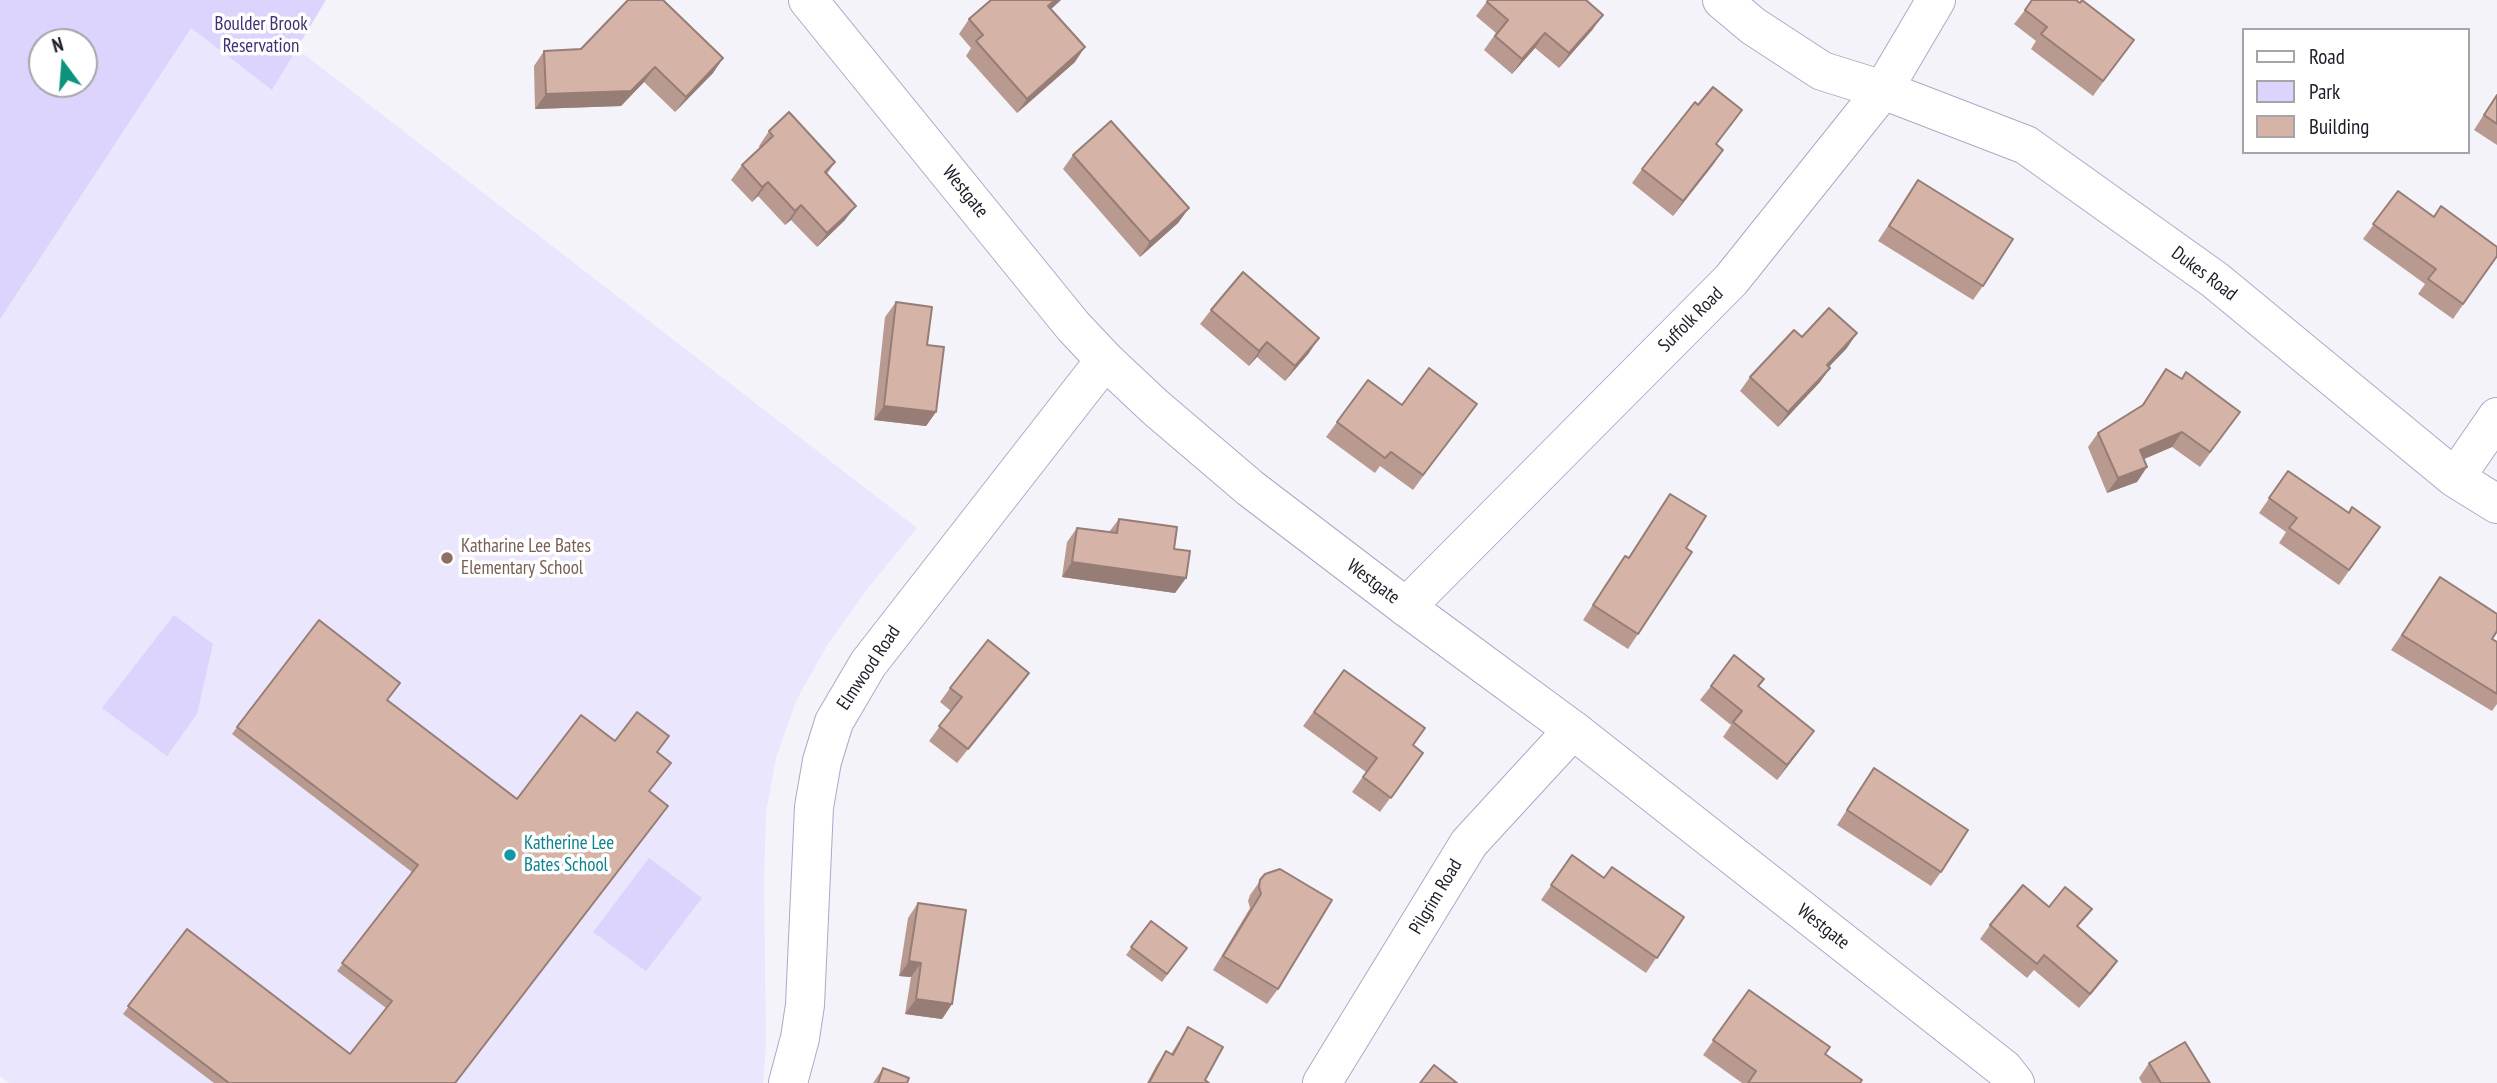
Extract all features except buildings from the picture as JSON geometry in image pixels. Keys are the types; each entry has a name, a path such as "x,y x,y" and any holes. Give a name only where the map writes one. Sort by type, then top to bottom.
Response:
{"street":[{"name":"Westgate","path":"808,0 1073,326 1155,407 1250,488 1573,730 2004,1069 2015,1083"},
{"name":"Dukes Road","path":"1723,0 1753,26 1822,71 1883,90 2026,145 2215,280 2455,478 2497,505"},
{"name":"Suffolk Road","path":"1406,607 1731,280 1883,90 1936,0"},
{"name":"Elmwood Road","path":"788,1083 800,1038 805,1005 814,807 822,761 834,722 868,664 1105,360"},
{"path":"2455,478 2497,417"},
{"name":"Pilgrim Road","path":"1322,1083 1469,843 1573,730"}],"shaded area":[{"name":"Katharine Lee Bates Elementary School","path":"55,0 155,0 272,90 296,48 917,528 869,587 828,644 796,701 776,758 766,812 766,1045 763,1083 9,1083 0,1076 0,71 28,35 28,98 98,98 98,28 33,28"}],"green space":[{"name":"Boulder Brook Reservation","path":"0,0 326,0 272,90 191,28 0,319"},
{"path":"174,615 213,644 197,714 167,756 102,708"},
{"path":"649,858 702,898 646,971 593,932"}],"place":[{"name":"Katharine Lee Bates Elementary School","path":"447,558"},
{"name":"Katherine Lee Bates School","path":"510,855"}]}
